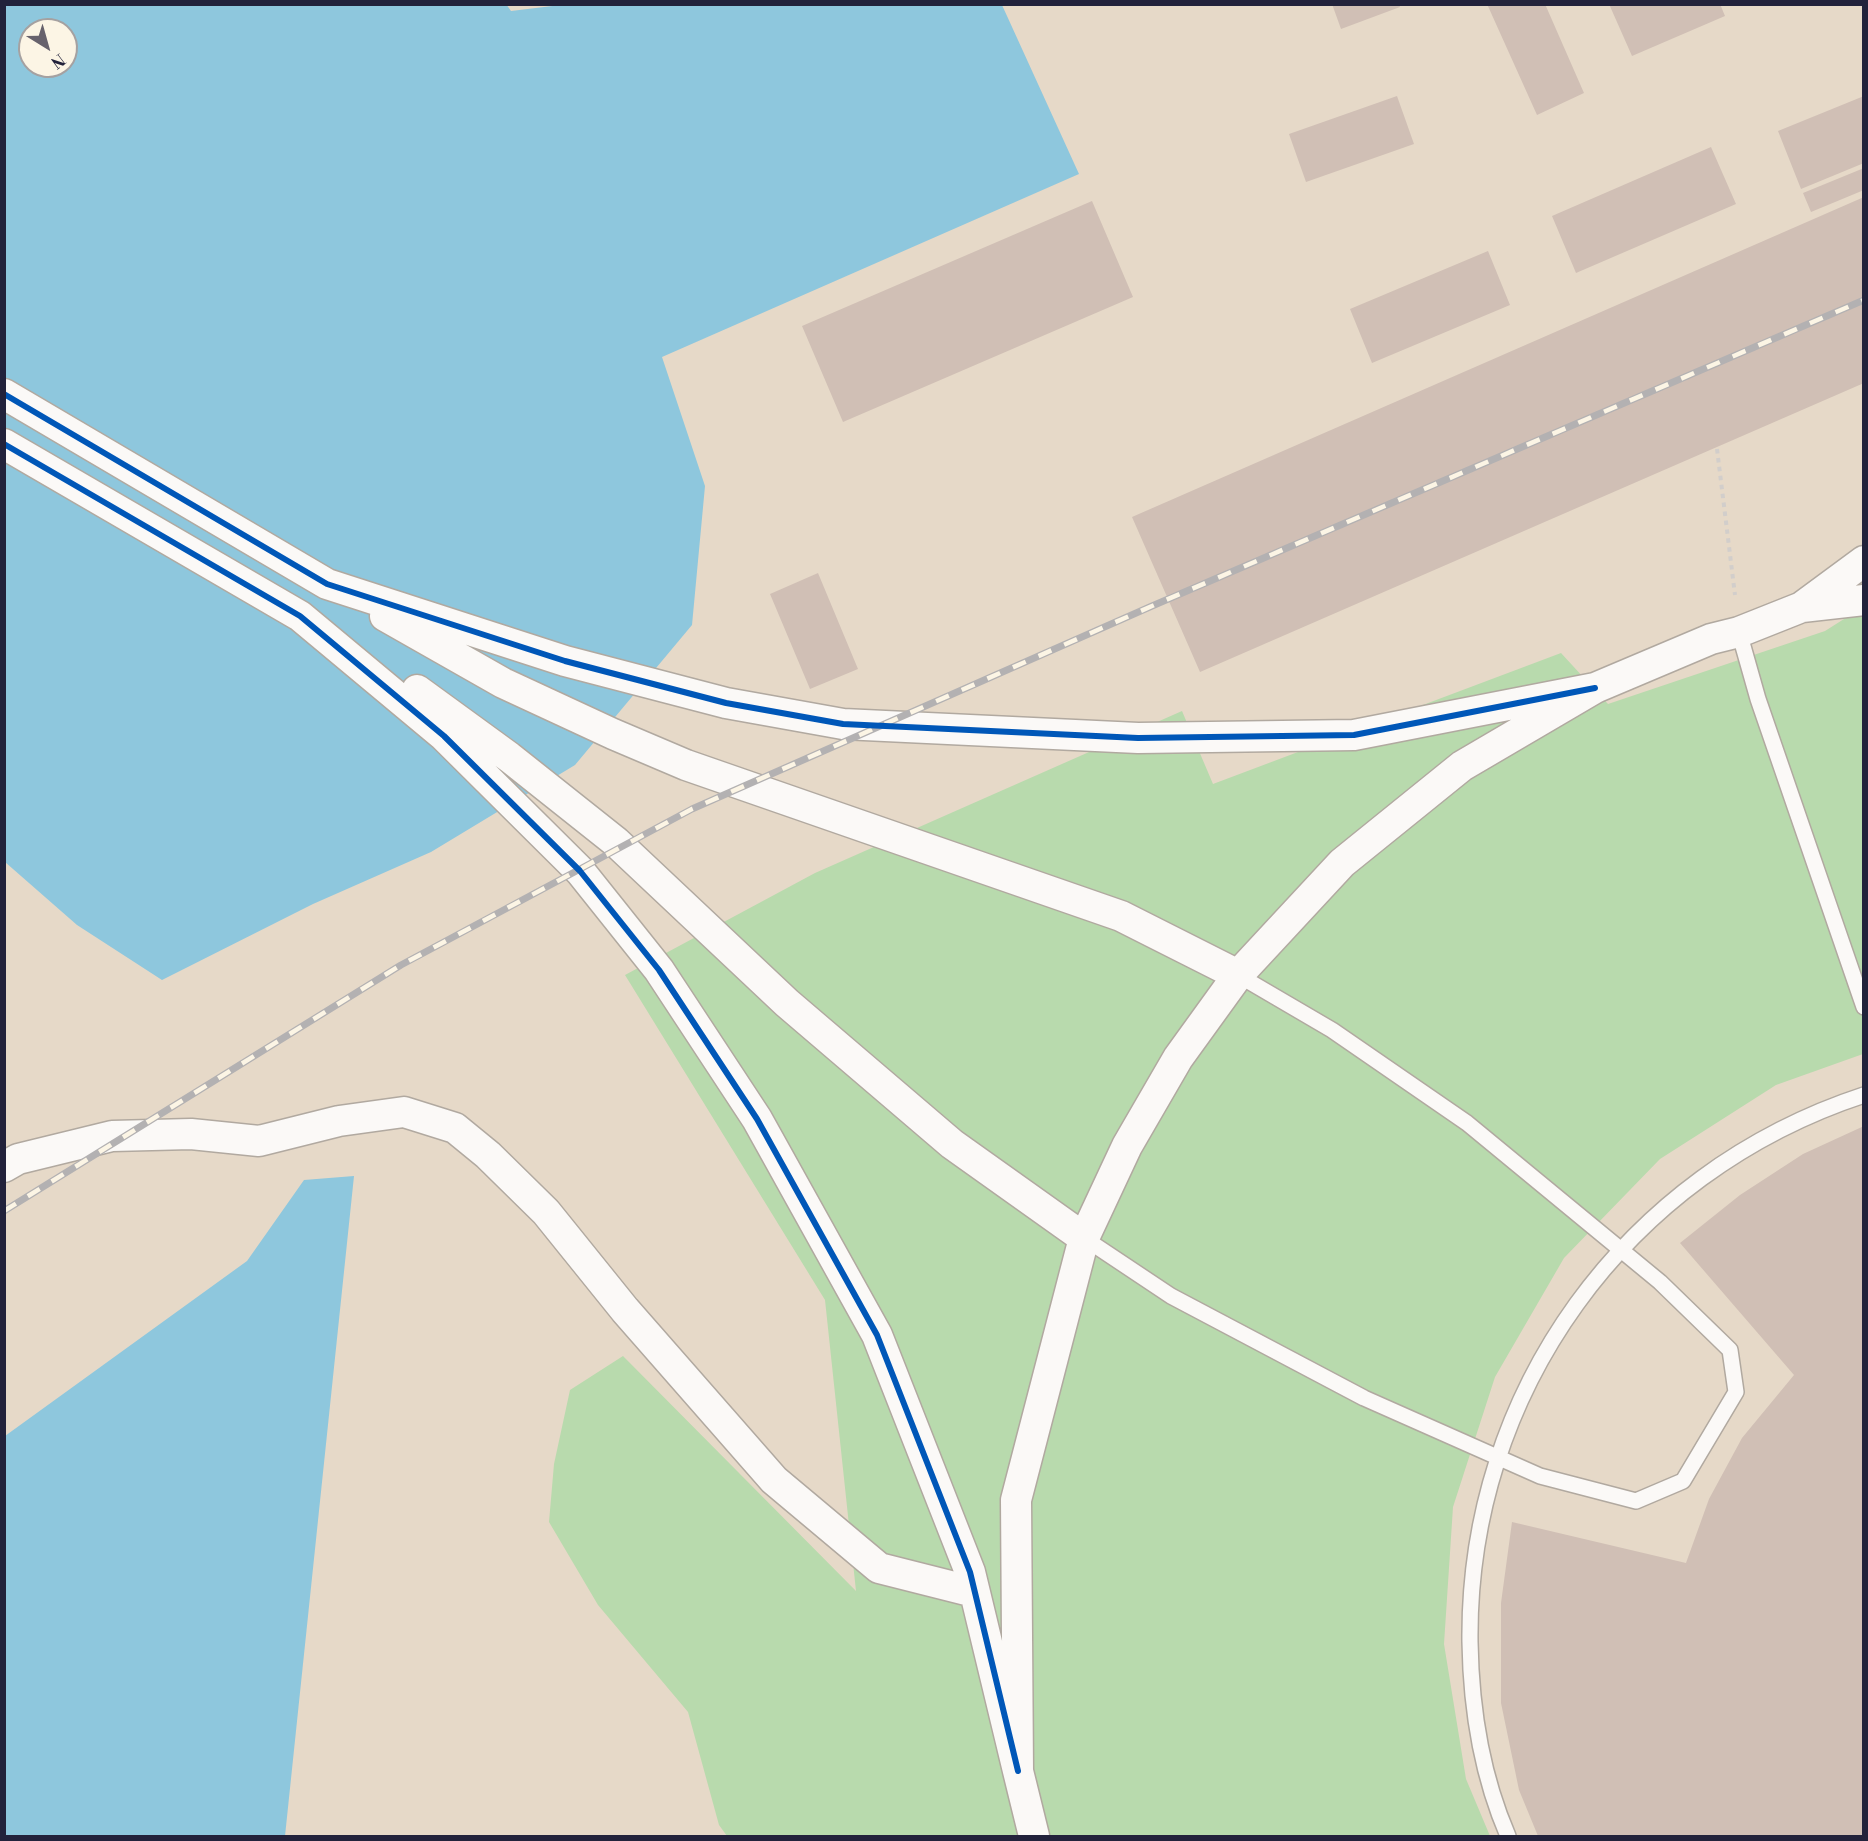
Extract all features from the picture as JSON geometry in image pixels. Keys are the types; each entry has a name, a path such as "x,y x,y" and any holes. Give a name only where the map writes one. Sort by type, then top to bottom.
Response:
{"street":[{"path":"4,394 327,584 503,683 686,765 1121,916 1238,975"},
{"path":"4,444 300,616 410,685 509,757 616,842 787,1004 952,1144 1084,1238"},
{"path":"1802,607 1863,561"},
{"path":"327,584 565,661 726,703 843,724 1138,738 1354,735 1595,688"},
{"path":"1018,1771 1016,1500 1084,1238 1126,1146 1172,1067 1238,975 1342,863 1462,766 1595,688 1711,639 1739,632 1802,607 1863,600"},
{"path":"300,616 444,736 580,871 659,970 757,1119 877,1335 970,1572 1034,1836"},
{"path":"4,1167 18,1159 112,1136 191,1134 259,1141 339,1121 404,1112 454,1128 488,1155 546,1212 625,1310 774,1480 879,1568 974,1592"}],"lane":[{"path":"1739,632 1758,699 1863,1007"},
{"path":"1084,1238 1171,1296 1364,1398 1540,1476 1636,1501 1683,1480 1736,1392 1730,1350 1660,1282 1467,1123 1332,1030 1238,975"},
{"path":"1508,1836 1487,1772 1476,1720 1471,1667 1470,1614 1474,1561 1483,1508 1498,1457 1515,1412 1560,1326 1620,1249 1658,1212 1700,1178 1744,1149 1791,1123 1863,1095"}],"path":[{"path":"1717,449 1739,632"}],"green space":[{"path":"1863,607 1863,1054 1776,1085 1660,1159 1564,1258 1495,1377 1453,1507 1444,1644 1466,1779 1490,1836 727,1836 719,1825 688,1712 598,1605 549,1522 554,1464 570,1390 623,1356 856,1591 825,1300 625,975 815,873 1182,711 1213,784 1561,653 1608,704 1825,631"}],"water":[{"path":"506,4 511,11 569,4 1002,5 1079,174 662,357 705,486 692,625 575,765 431,852 313,904 162,980 77,925 5,862 5,5"},
{"path":"354,1176 285,1836 5,1836 5,1436 247,1261 304,1180"}],"building":[{"path":"1332,4 1399,4 1400,7 1341,29"},
{"path":"1487,4 1545,4 1584,93 1537,115"},
{"path":"1609,4 1720,4 1725,16 1632,56"},
{"path":"1397,96 1414,144 1306,182 1289,134"},
{"path":"1864,96 1864,163 1801,189 1778,131"},
{"path":"1711,147 1736,204 1576,273 1552,216"},
{"path":"1864,168 1864,190 1811,212 1803,193"},
{"path":"1864,197 1864,383 1200,672 1132,517"},
{"path":"1092,201 1133,297 843,422 802,326"},
{"path":"1488,251 1510,305 1372,363 1350,309"},
{"path":"818,573 858,669 810,689 770,594"},
{"path":"1864,1126 1864,1836 1538,1836 1519,1790 1501,1703 1501,1603 1512,1522 1686,1563 1709,1499 1742,1438 1794,1375 1680,1243 1740,1195 1803,1154"}],"railway":[{"path":"4,1211 401,965 692,809 1152,606 1864,300"}],"cycle path":[{"path":"4,394 327,584 565,661 726,703 843,724 1138,738 1354,735 1595,688"},
{"path":"4,444 300,616 444,736 580,871 659,970 757,1119 877,1335 970,1572 1018,1771"}]}
